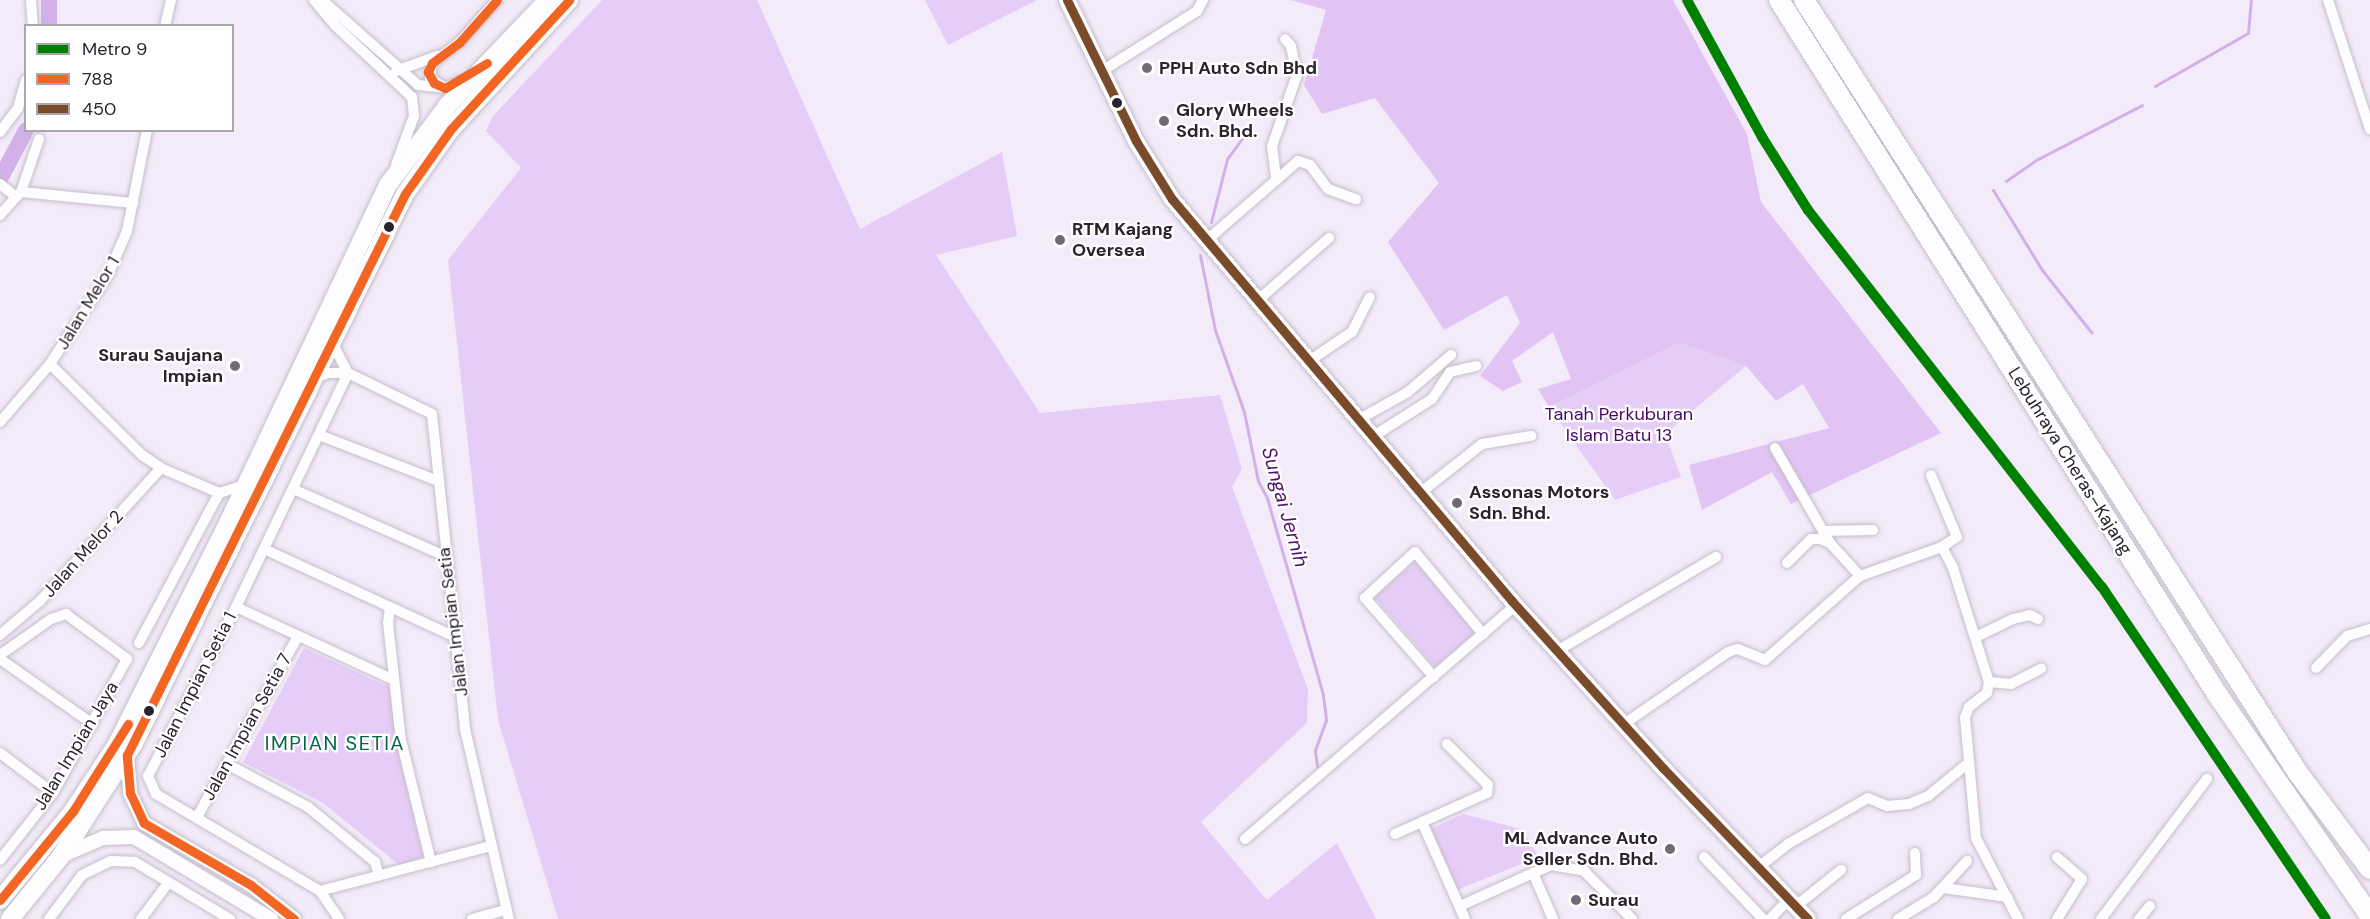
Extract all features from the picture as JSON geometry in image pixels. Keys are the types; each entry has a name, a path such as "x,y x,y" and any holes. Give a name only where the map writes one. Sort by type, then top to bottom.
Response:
{"highway":[{"path":"0,900 72,811 117,744 231,519 388,185 447,106 548,0"},
{"path":"10,919 61,856 127,755 333,344 405,194 423,165 479,95 569,0"},
{"name":"Lebuhraya Cheras–Kajang","path":"1779,0 2217,694 2370,916"},
{"name":"Lebuhraya Cheras–Kajang","path":"1804,0 2298,773 2370,869"}],"main road":[{"path":"1070,1 1102,71 1156,175 1206,241 1516,605 1624,724 1808,919"}],"street":[{"path":"31,0 33,24"},
{"path":"165,24 171,0"},
{"path":"314,0 336,26 395,72 426,88 445,88 487,63"},
{"path":"322,0 395,72 412,97 414,116 388,185"},
{"path":"395,72 440,55 459,44 497,0"},
{"path":"1102,71 1197,10 1203,0"},
{"path":"2328,0 2370,129"},
{"path":"1276,178 1272,146 1297,75 1291,46 1284,39"},
{"path":"440,55 428,72 434,83 445,88"},
{"path":"0,132 18,108 24,87"},
{"name":"Jalan Melor 1","path":"0,422 50,364 108,275 126,236 147,132"},
{"path":"0,215 16,194 39,139"},
{"path":"1206,241 1291,163 1304,160 1328,189 1356,199"},
{"path":"0,184 16,194 133,204"},
{"path":"1257,301 1329,238"},
{"path":"1309,362 1352,332 1370,297"},
{"path":"316,378 328,373 348,373 333,344"},
{"path":"1358,420 1408,392 1451,356"},
{"path":"50,364 142,455 161,468 219,493 246,485"},
{"path":"1372,437 1432,399 1450,372 1476,366"},
{"name":"Jalan Impian Setia 1","path":"339,919 320,891 156,794 148,776 236,607 348,373"},
{"name":"Jalan Impian Setia","path":"348,373 432,414 445,556 465,729 490,846 508,915"},
{"path":"319,435 438,481"},
{"path":"1420,493 1482,444 1531,436"},
{"path":"1775,448 1830,543 1860,576"},
{"name":"Jalan Melor 2","path":"0,635 40,601 161,468"},
{"path":"1624,724 1728,652 1738,648 1765,660 1860,576 1942,547 1957,537 1931,475"},
{"path":"293,489 445,556"},
{"path":"219,493 231,519"},
{"path":"139,643 219,493"},
{"path":"1823,531 1873,530"},
{"path":"1787,563 1811,538 1830,543"},
{"path":"1942,547 1951,560 1989,682 1987,693 1969,707 1965,717 1967,764 1976,838 2018,919"},
{"path":"264,549 455,637"},
{"path":"1434,677 1365,598 1415,552 1483,634"},
{"path":"1557,651 1716,557"},
{"path":"1245,839 1516,605"},
{"path":"236,607 297,638 393,680"},
{"path":"390,608 388,623 401,740 431,861"},
{"name":"Jalan Impian Jaya","path":"0,860 52,793 93,724 127,659 70,615 51,619 1,656"},
{"path":"1976,637 2013,619 2030,615 2038,619"},
{"path":"2316,668 2347,636 2370,629"},
{"name":"Jalan Impian Setia 7","path":"197,817 297,638"},
{"path":"1,656 93,724"},
{"path":"1989,682 2011,684 2041,669"},
{"path":"1395,834 1489,789 1447,744"},
{"path":"0,753 52,793"},
{"path":"127,755 130,793 144,823 251,885 294,919"},
{"path":"227,764 308,807 375,862 379,875"},
{"path":"1760,866 1788,844 1868,798 1887,806 1909,804 1928,796 1967,764"},
{"path":"2101,919 2207,779"},
{"path":"1422,822 1465,919"},
{"path":"61,856 103,838 134,837 271,919"},
{"path":"320,891 490,846"},
{"path":"1846,919 1916,875 1915,853"},
{"path":"1704,857 1763,919"},
{"path":"2056,919 2082,879 2057,857"},
{"path":"49,919 82,875 111,861 135,862 229,919"},
{"path":"1898,919 1944,888 1967,861"},
{"path":"1460,906 1551,865 1584,871 1632,919"},
{"path":"1770,919 1841,870"},
{"path":"1533,873 1553,919"},
{"path":"141,919 169,882"},
{"path":"1944,888 2007,897"},
{"path":"2139,919 2150,906"},
{"path":"472,919 508,915"}],"green space":[{"path":"602,0 757,0 860,229 1002,152 1017,236 936,255 1040,413 1220,395 1242,469 1232,487 1308,689 1307,723 1201,822 1267,900 1337,843 1376,919 558,919 498,720 448,260 521,168 486,131 493,116"},
{"path":"925,0 1037,0 948,45"},
{"name":"Tanah Perkuburan Islam Batu 13","path":"1679,343 1746,366 1665,434 1681,477 1615,500 1549,407"},
{"path":"1416,561 1479,633 1437,670 1374,597"},
{"path":"304,648 389,687 399,753 423,857 399,865 323,803 243,762"},
{"path":"1463,814 1521,829 1539,857 1457,890 1431,829"}],"shaded area":[{"path":"1291,0 1673,0 1747,134 1761,202 1941,433 1791,504 1772,472 1702,510 1689,465 1829,428 1803,384 1776,401 1746,366 1679,343 1549,407 1538,389 1571,379 1553,332 1512,361 1522,382 1503,391 1480,376 1520,323 1507,295 1444,330 1388,242 1439,183 1375,98 1322,114 1304,85 1326,10"}],"waterway":[{"path":"49,0 49,24"},
{"path":"2155,86 2248,33 2251,0"},
{"path":"2006,181 2038,159 2142,105"},
{"path":"0,179 25,132"},
{"name":"Sungai Jernih","path":"1211,222 1227,159 1246,133"},
{"path":"1993,190 2042,270 2092,333"},
{"name":"Sungai Jernih","path":"1200,255 1215,330 1244,412 1258,481 1267,498 1323,695 1326,720 1315,750 1317,766"}],"metro line":[{"name":"9","path":"1687,0 1762,137 1808,210 2102,587 2326,919"}],"transit line":[{"name":"788","path":"487,63 445,88 434,83 428,72 432,63 459,43 497,0"},
{"name":"788","path":"294,919 251,885 144,823 130,793 127,755 405,194 451,129 569,0"},
{"name":"450","path":"1067,0 1136,141 1172,199 1512,601 1663,768 1808,919"},
{"name":"788","path":"0,900 73,811 128,724"}],"place":[{"name":"PPH Auto Sdn Bhd","path":"1147,68"},
{"name":"Glory Wheels Sdn. Bhd.","path":"1164,121"},
{"name":"RTM Kajang Oversea","path":"1060,240"},
{"name":"Surau Saujana Impian","path":"235,366"},
{"name":"Assonas Motors Sdn. Bhd.","path":"1457,503"},
{"name":"ML Advance Auto Seller Sdn. Bhd.","path":"1670,849"},
{"name":"Surau","path":"1576,900"}],"district":[{"name":"IMPIAN SETIA","path":"335,743"}]}
